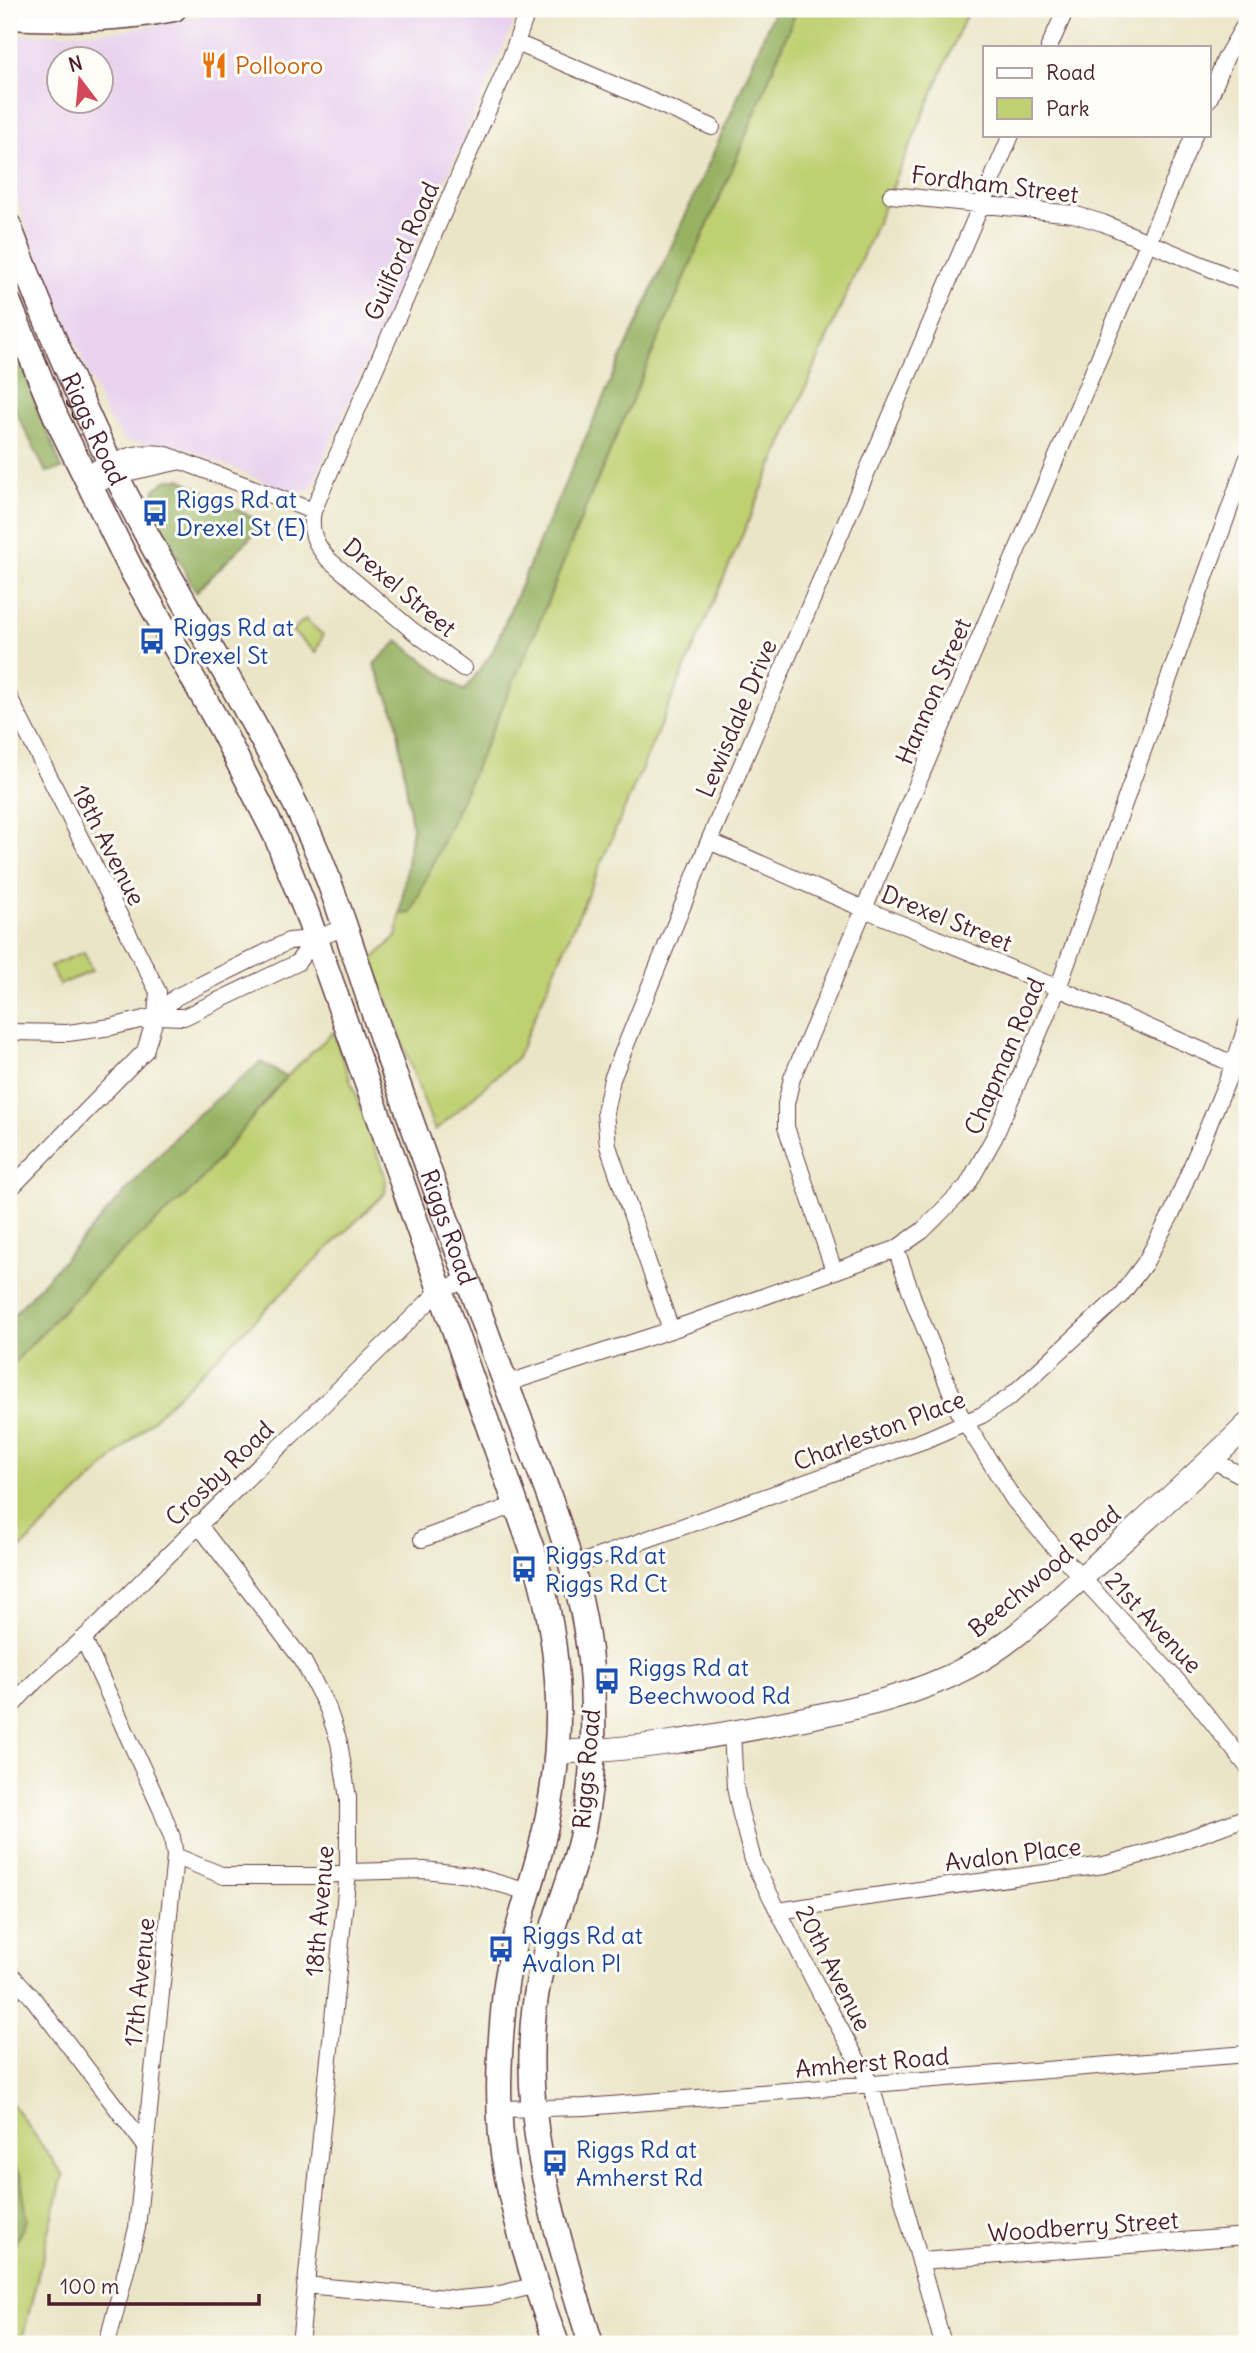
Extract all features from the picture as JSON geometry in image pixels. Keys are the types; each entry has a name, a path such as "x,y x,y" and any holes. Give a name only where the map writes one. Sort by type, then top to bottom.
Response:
{"main road":[{"path":"9,17 126,17 174,9"},
{"path":"9,24 44,19"},
{"name":"Riggs Road","path":"9,226 51,334 114,468 154,549 253,720 320,859 572,1566 589,1651 593,1752 580,1841 544,1954 538,1982 533,2019 532,2108 538,2156 550,2208 591,2344"},
{"name":"Riggs Road","path":"9,303 56,417 131,569 222,730 273,830 307,914 373,1098 534,1555 547,1600 559,1693 557,1752 548,1818 518,1927 505,1990 500,2109 506,2171 537,2285 557,2344"}],"street":[{"name":"Guilford Road","path":"313,511 517,43 528,9"},
{"path":"1049,46 1066,9"},
{"path":"1210,97 1226,57 1247,21"},
{"path":"517,43 712,127"},
{"name":"Lewisdale Drive","path":"671,1330 607,1146 607,1099 617,1067 709,841 1011,136"},
{"name":"Hannon Street","path":"834,1271 789,1142 786,1104 792,1078 1194,136"},
{"name":"Fordham Street","path":"891,195 1073,214 1150,242 1247,284"},
{"name":"Chapman Road","path":"505,1384 671,1330 896,1249 922,1231 967,1186 981,1165 1058,988 1247,460"},
{"path":"89,480 114,468 181,461 313,511"},
{"name":"Drexel Street","path":"313,511 310,526 319,548 328,559 413,631 463,668"},
{"name":"18th Avenue","path":"9,697 158,992 156,1016"},
{"name":"Drexel Street","path":"709,841 1241,1067"},
{"path":"9,1190 145,1051 156,1016 176,996 289,941 314,939 345,927"},
{"path":"9,1032 68,1033 111,1027 156,1016 184,1017 297,963 314,939"},
{"name":"Charleston Place","path":"572,1566 965,1424 993,1410 1010,1397 1109,1307 1133,1280 1160,1238 1241,1067 1247,1024"},
{"name":"21st Avenue","path":"896,1249 935,1354 965,1424 1014,1500 1194,1699 1247,1766"},
{"name":"Crosby Road","path":"9,1710 31,1685 84,1640 198,1524 440,1290 468,1280"},
{"name":"Beechwood Road","path":"557,1752 647,1747 732,1733 881,1702 925,1688 970,1666 1010,1641 1212,1460 1247,1425"},
{"path":"1212,1460 1247,1478"},
{"path":"422,1539 515,1505"},
{"name":"18th Avenue","path":"198,1524 303,1661 328,1709 339,1742 348,1791 348,1872 300,2344"},
{"name":"17th Avenue","path":"84,1640 162,1808 175,1856 137,2228 107,2344"},
{"name":"20th Avenue","path":"732,1733 735,1787 748,1847 822,1998 871,2085 943,2344"},
{"name":"Avalon Place","path":"779,1911 1104,1865 1155,1852 1247,1817"},
{"path":"175,1856 224,1876 323,1877 348,1872 445,1872 470,1875 528,1892"},
{"path":"9,1972 41,2008 144,2144"},
{"name":"Amherst Road","path":"500,2109 585,2107 1247,2054"},
{"name":"Woodberry Street","path":"921,2261 1247,2236"},
{"path":"305,2285 457,2299 492,2296 537,2285"}],"shaded area":[{"path":"228,9 516,9 516,18 310,490 291,493 181,446 125,441 107,417 30,237 9,174 9,36 119,31 191,19"}],"green space":[{"path":"775,9 797,9 534,635 411,913 400,914 412,827 396,716 374,664 398,641 464,691 492,653"},
{"path":"797,9 969,9 517,1058 435,1131 372,960 397,936 400,914 411,913 534,635"},
{"path":"9,330 62,469 46,472 9,398"},
{"path":"168,479 181,479 264,524 196,592 152,508 155,489"},
{"path":"305,619 323,635 316,653 292,631"},
{"path":"84,952 92,971 59,985 50,966"},
{"path":"333,1032 386,1179 385,1193 9,1560 9,1368 94,1277 194,1188 286,1077"},
{"path":"261,1062 286,1077 194,1188 94,1277 9,1368 9,1320 186,1125"},
{"path":"9,2099 63,2175 21,2344 9,2344"},
{"path":"9,2159 21,2177 27,2219 9,2255"}],"place":[{"name":"Pollooro","path":"214,65"},
{"name":"Riggs Rd at Drexel St (E)","path":"155,513"},
{"name":"Riggs Rd at Drexel St","path":"152,641"},
{"name":"Riggs Rd at Riggs Rd Ct","path":"524,1569"},
{"name":"Riggs Rd at Beechwood Rd","path":"607,1681"},
{"name":"Riggs Rd at Avalon Pl","path":"501,1949"},
{"name":"Riggs Rd at Amherst Rd","path":"555,2163"}]}
